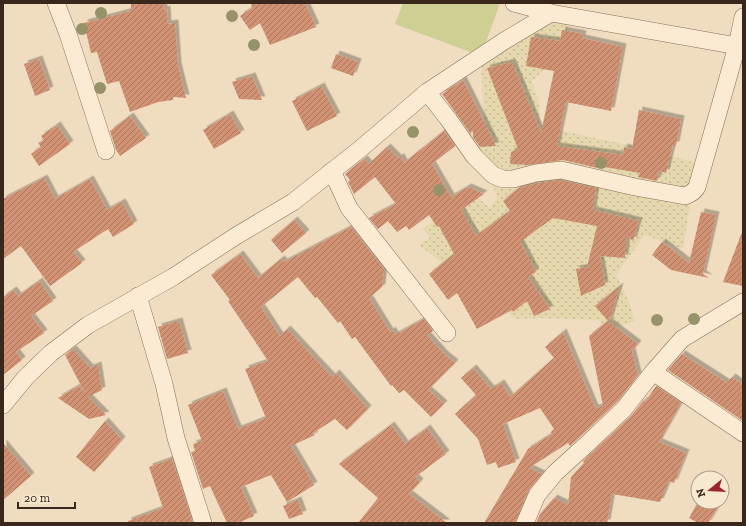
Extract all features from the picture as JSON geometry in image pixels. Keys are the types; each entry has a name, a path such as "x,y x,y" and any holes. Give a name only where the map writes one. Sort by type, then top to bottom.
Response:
{"street":[{"path":"56,3 68,34 106,151"},
{"path":"520,4 551,13 740,46"},
{"path":"3,405 26,377 51,353 88,325 173,277 236,236 293,202 427,92 504,41 551,13"},
{"path":"427,92 474,156 493,175 503,179 513,179 536,173 561,170 635,187 685,196 695,191 697,187 740,46 743,17"},
{"path":"332,171 349,208 447,333"},
{"path":"138,296 164,384 176,438 203,523"},
{"path":"525,523 537,495 555,473 624,409 653,372 682,339 743,302"},
{"path":"653,372 743,433"}],"shaded area":[{"path":"552,21 569,23 562,53 532,81 539,102 540,122 553,129 628,145 697,163 683,249 645,235 616,275 628,299 635,321 607,330 598,320 540,318 516,319 419,245 430,238 423,229 444,212 476,196 490,208 495,201 497,195 463,135 468,128 484,121 481,61"}],"green space":[{"path":"403,3 500,3 481,56 395,24"}],"building":[{"path":"131,3 163,3 164,10 167,9 168,24 175,23 178,66 186,98 173,97 173,100 158,102 130,112 119,81 107,84 97,52 91,53 84,23 131,11"},
{"path":"251,3 305,3 316,27 270,45 260,23 250,30 240,16 252,8"},
{"path":"562,30 583,34 582,38 623,47 611,111 566,102 557,146 623,155 624,147 632,149 639,110 681,119 676,145 673,145 666,173 659,171 657,181 638,177 640,173 599,166 598,168 563,160 528,165 510,164 511,152 518,149 487,68 512,62 541,133 554,71 526,66 531,37 560,41"},
{"path":"336,54 358,62 353,76 331,68"},
{"path":"39,59 50,90 35,96 24,64"},
{"path":"252,76 262,100 239,99 232,82"},
{"path":"463,80 496,146 480,147 473,137 473,131 470,133 442,94"},
{"path":"321,86 337,116 307,131 292,101"},
{"path":"230,114 241,133 214,149 203,130"},
{"path":"130,116 146,138 120,156 116,150 110,131"},
{"path":"57,125 70,144 39,166 31,154 41,147 38,143 44,140 41,136"},
{"path":"444,131 455,146 432,164 451,197 468,187 484,194 461,210 476,236 510,211 503,201 519,188 538,183 560,180 596,188 593,210 639,221 633,241 627,236 625,258 600,256 605,285 581,296 576,269 587,267 597,226 553,218 520,242 536,272 528,277 550,309 534,316 527,301 513,312 512,310 477,329 457,293 448,300 429,274 454,254 439,226 437,227 429,215 409,230 406,226 397,232 388,221 378,229 369,218 396,204 375,177 354,194 348,182 350,180 345,174 364,159 369,164 387,147 398,158 401,157 404,163"},
{"path":"44,178 55,199 90,179 107,210 122,202 134,224 113,237 108,229 73,252 82,263 50,286 21,246 3,259 3,199"},
{"path":"701,212 716,215 703,274 709,278 671,270 652,255 662,242 689,263"},
{"path":"294,220 306,233 282,253 271,240"},
{"path":"351,227 384,269 382,287 369,298 390,332 392,330 395,335 424,319 433,331 427,335 444,354 455,363 428,390 444,404 431,417 404,390 399,393 392,385 391,386 355,337 352,339 340,321 338,323 317,297 315,298 298,277 261,307 280,336 287,329 332,377 336,373 368,409 347,430 335,419 313,433 315,435 291,446 314,485 287,502 271,475 241,487 254,516 238,523 227,523 210,486 203,489 191,452 195,451 193,444 202,441 188,405 223,391 238,429 266,418 245,369 268,361 228,301 230,300 211,275 240,254 258,278 281,259 284,262"},
{"path":"742,232 743,233 743,286 723,282"},
{"path":"39,281 53,301 31,316 44,333 16,352 22,360 3,375 3,297 13,290 18,296"},
{"path":"620,286 609,322 638,344 632,351 638,375 617,402 570,446 568,443 529,468 542,474 528,491 515,523 484,523 528,449 552,434 551,432 554,429 540,408 503,424 516,462 498,468 496,462 487,465 478,439 455,414 476,395 461,378 473,368 491,389 501,383 510,397 554,358 545,347 563,332 595,408 603,406 589,336 608,321 595,306"},
{"path":"179,321 188,353 167,359 158,327"},
{"path":"73,349 90,368 98,365 102,390 88,397 106,415 89,419 58,398 79,386 85,393 65,355"},
{"path":"682,354 727,383 732,377 743,385 743,421 668,370"},
{"path":"656,386 681,403 659,442 686,453 674,483 669,481 660,502 612,494 607,523 536,523 540,514 554,498 568,505 571,477 584,463 583,461 631,416 644,400 645,402"},
{"path":"105,421 122,440 94,472 76,457"},
{"path":"391,425 405,444 427,428 446,454 415,477 420,482 409,494 447,523 358,523 378,498 339,464"},
{"path":"3,443 31,476 3,500"},
{"path":"172,459 193,523 128,523 128,521 163,508 149,467"},
{"path":"298,500 303,514 289,519 283,506"},
{"path":"694,510 716,510 708,523 698,523 689,518"}]}
